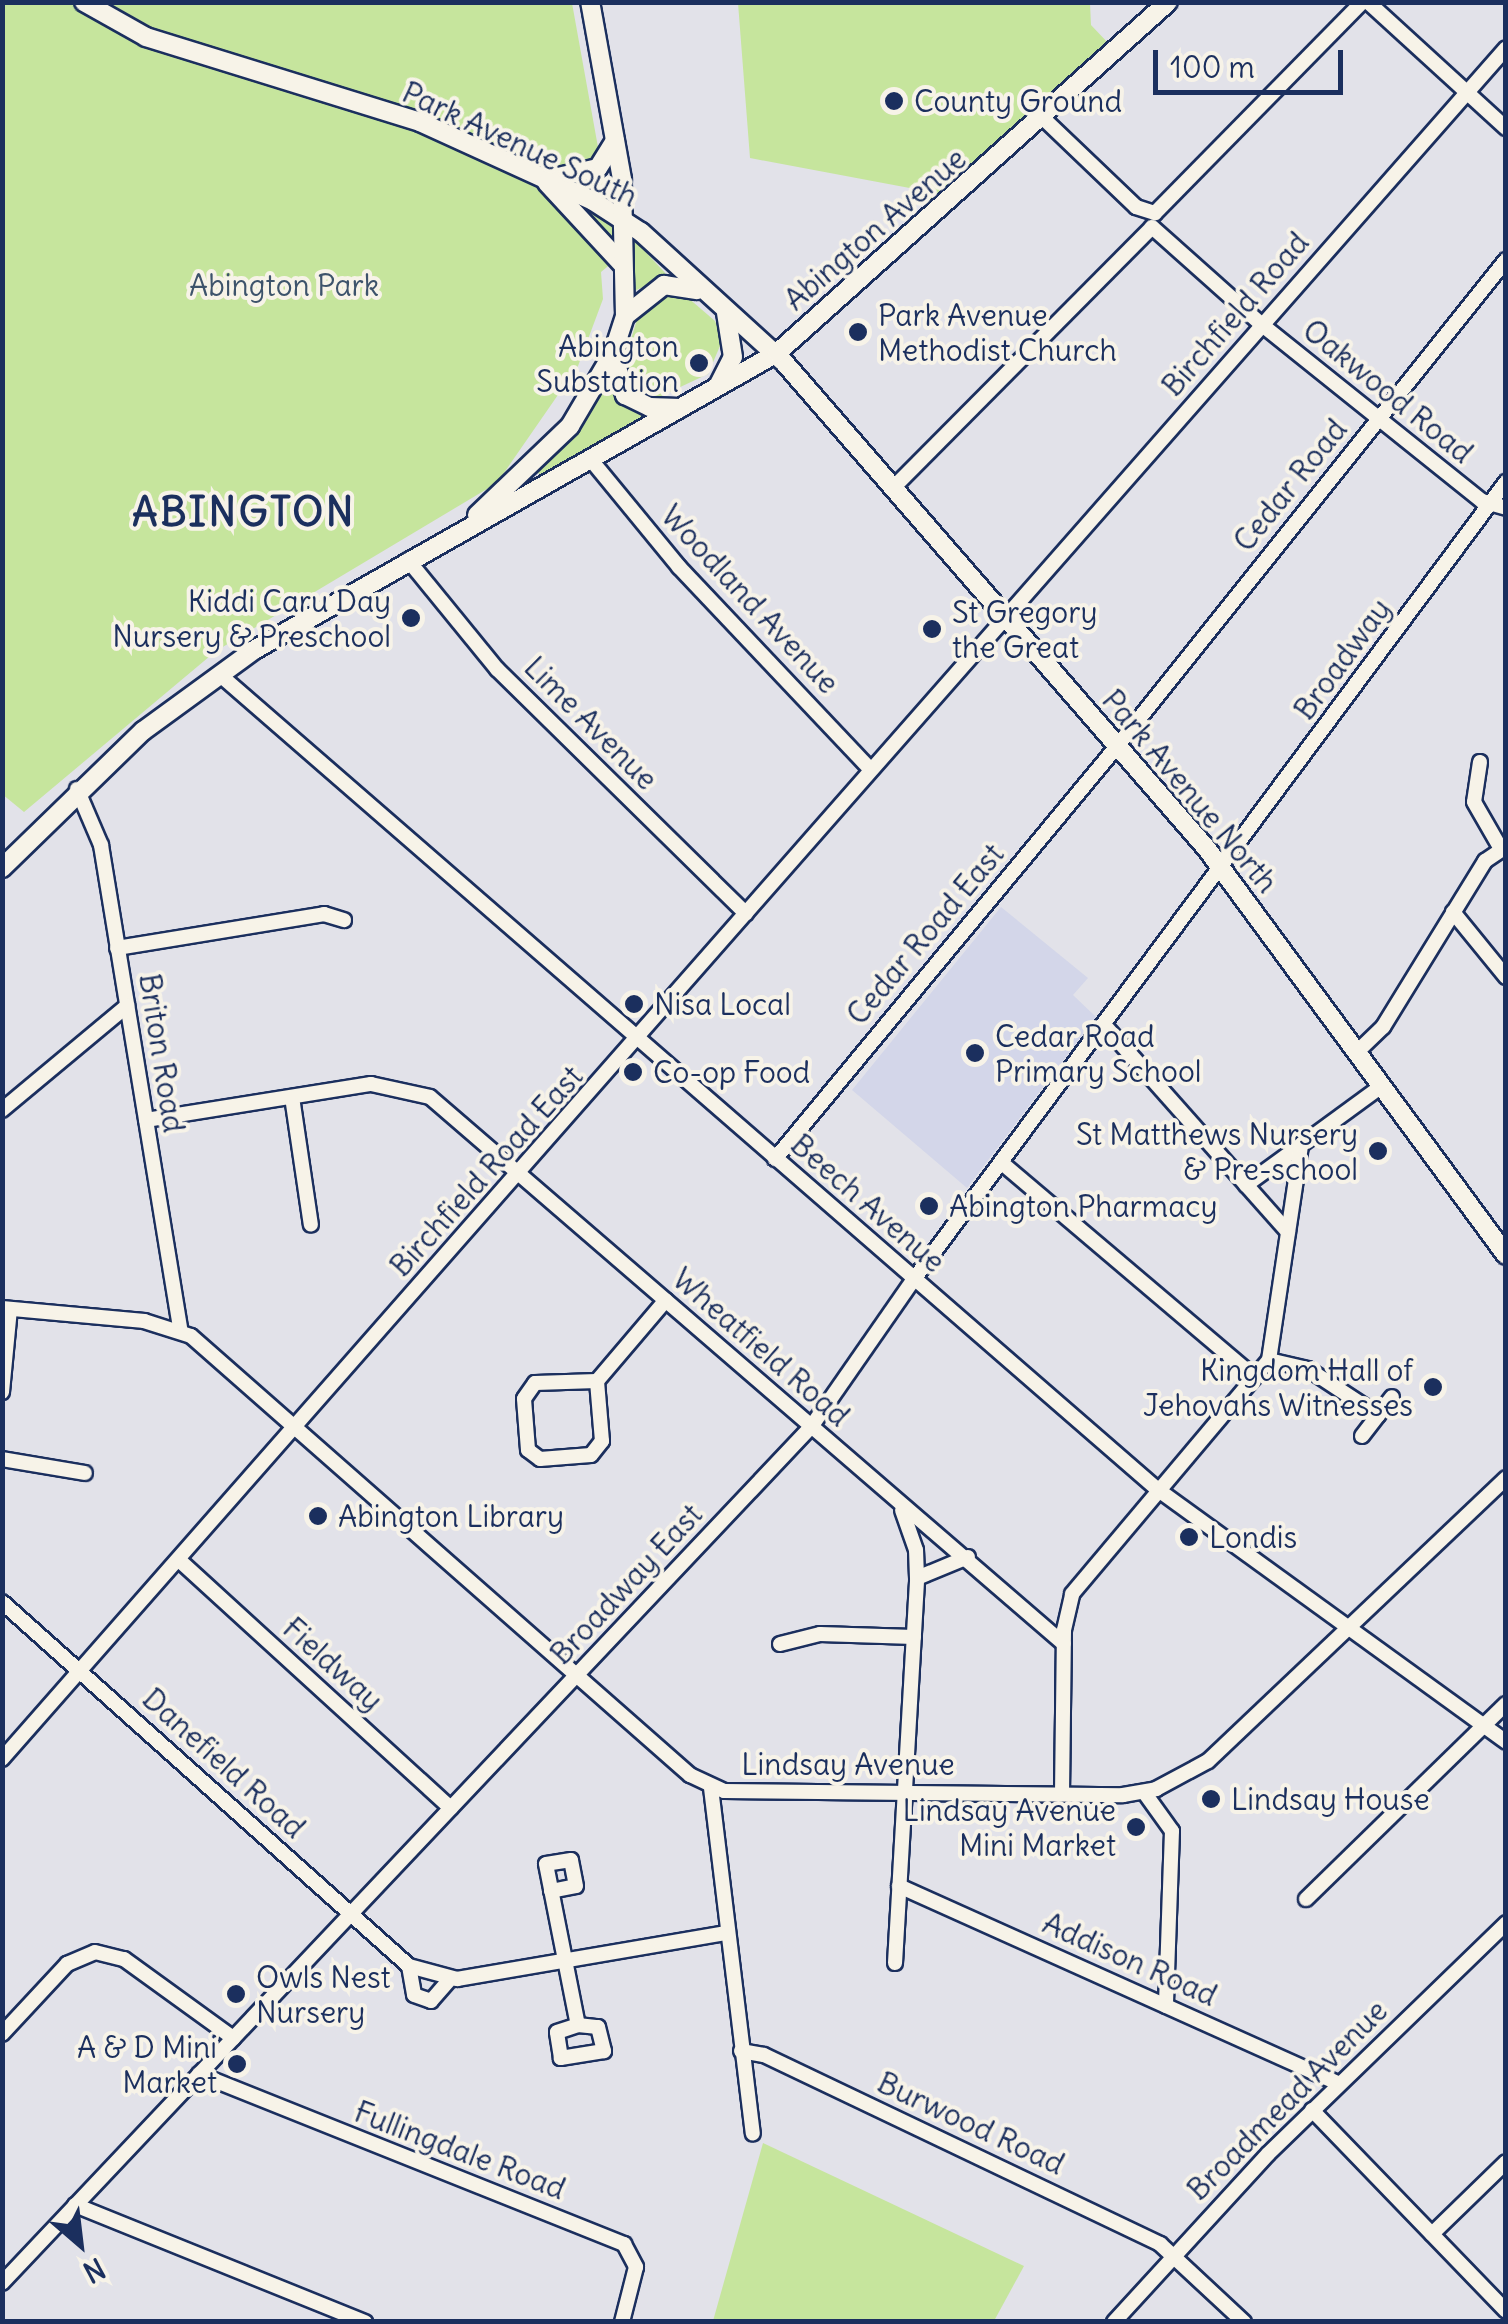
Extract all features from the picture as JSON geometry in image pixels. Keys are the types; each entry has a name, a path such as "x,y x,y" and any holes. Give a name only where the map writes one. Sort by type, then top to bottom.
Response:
{"main road":[{"name":"Park Avenue South","path":"84,2 146,37 393,112 544,179 620,217 649,240"},
{"path":"2,868 77,790 220,674 454,535 570,426 613,354 625,316 622,179 590,2"},
{"name":"Abington Avenue","path":"454,535 592,462 776,354 1168,2"},
{"path":"544,179 574,178 598,168 616,139"},
{"path":"544,179 625,268"},
{"path":"622,179 649,240 726,313 733,357 716,389"},
{"path":"625,316 664,285 698,290"},
{"name":"Park Avenue North","path":"726,313 776,354 804,384 1224,869 1358,1052 1379,1088 1506,1254"},
{"path":"754,336 804,327 795,355 804,384"},
{"path":"613,354 621,387 637,404 686,408"},
{"path":"747,372 775,370 804,384"}],"street":[{"path":"894,487 1365,2 1506,128"},
{"name":"Birchfield Road","path":"1006,616 1506,48"},
{"name":"Oakwood Road","path":"1043,118 1261,324 1488,504 1506,508"},
{"name":"Cedar Road","path":"1118,745 1506,260"},
{"name":"Woodland Avenue","path":"592,462 679,567 872,770"},
{"name":"Broadway","path":"1224,869 1506,482"},
{"name":"Lime Avenue","path":"408,560 497,669 746,914"},
{"name":"Birchfield Road East","path":"2,1759 638,1040 1006,616"},
{"name":"Beech Avenue","path":"220,674 1157,1489 1506,1742"},
{"name":"Cedar Road East","path":"775,1159 1118,745"},
{"path":"1358,1052 1378,1033 1485,861 1503,848 1474,802 1480,762"},
{"name":"Briton Road","path":"77,790 98,827 180,1330"},
{"name":"Broadway East","path":"2,2283 812,1427 914,1278 1224,869"},
{"path":"1453,912 1506,977"},
{"path":"117,948 324,914 344,920"},
{"path":"2,1110 127,1006"},
{"path":"1106,1027 1288,1232"},
{"name":"Wheatfield Road","path":"146,1120 372,1084 421,1092 521,1172 902,1509 968,1558 1064,1644"},
{"path":"1246,1184 1379,1088"},
{"path":"292,1097 311,1225"},
{"path":"1062,1794 1064,1644 1077,1585 1269,1360 1301,1145"},
{"path":"1002,1163 1254,1377"},
{"path":"597,1381 535,1384 524,1399 528,1450 540,1459 591,1455 602,1442 597,1381 666,1300"},
{"path":"2,1392 6,1308 180,1330"},
{"name":"Lindsay Avenue","path":"180,1330 710,1788 1144,1792 1208,1761 1506,1478"},
{"path":"1269,1360 1308,1369 1378,1415"},
{"path":"1362,1436 1392,1397"},
{"path":"2,1459 85,1473"},
{"path":"894,1962 917,1578 916,1550 902,1509"},
{"path":"917,1578 968,1558"},
{"name":"Fieldway","path":"179,1560 450,1808"},
{"name":"Danefield Road","path":"2,1602 410,1966 451,1978 725,1933"},
{"path":"780,1644 820,1634 914,1637"},
{"path":"1306,1899 1506,1704"},
{"path":"710,1788 725,1933 753,2133"},
{"path":"1144,1792 1172,1831 1166,2006"},
{"name":"Addison Road","path":"898,1886 1339,2084"},
{"path":"552,1891 578,2026"},
{"name":"Broadmead Avenue","path":"1114,2322 1175,2252 1312,2110 1506,1924"},
{"path":"2,2034 67,1964 95,1952 124,1958 233,2038"},
{"name":"Danefield Road","path":"410,1966 414,1996 430,2001 451,1978"},
{"name":"Burwood Road","path":"741,2051 764,2056 1175,2252 1244,2322"},
{"name":"Fullingdale Road","path":"198,2074 624,2244 636,2267 622,2322"},
{"path":"1312,2110 1506,2311"},
{"path":"1432,2234 1506,2162"},
{"path":"75,2205 365,2322"}],"shaded area":[{"name":"Cedar Road Primary School","path":"1001,907 1088,978 1073,995 1096,1017 967,1188 852,1090"}],"green space":[{"name":"Abington Park","path":"2,3 572,3 614,236 613,262 601,272 603,299 578,366 497,483 216,651 24,812 2,794"},
{"name":"County Ground","path":"738,3 1090,3 1091,25 1109,44 926,203 915,189 750,158"},
{"path":"628,233 668,276 632,292"},
{"path":"663,295 686,296 715,321 723,339 708,374 659,397 637,391 624,363 638,316"},
{"path":"608,375 628,408 655,415 542,479 537,471 572,436"},
{"path":"763,2143 1024,2266 994,2321 713,2321"}],"place":[{"name":"County Ground","path":"894,101"},
{"name":"Park Avenue Methodist Church","path":"858,332"},
{"name":"Abington Substation","path":"699,363"},
{"name":"Kiddi Caru Day Nursery & Preschool","path":"411,618"},
{"name":"St Gregory the Great","path":"932,629"},
{"name":"Nisa Local","path":"634,1004"},
{"name":"Cedar Road Primary School","path":"975,1053"},
{"name":"Co-op Food","path":"633,1072"},
{"name":"St Matthews Nursery & Pre-school","path":"1378,1151"},
{"name":"Abington Pharmacy","path":"929,1206"},
{"name":"Kingdom Hall of Jehovahs Witnesses","path":"1433,1387"},
{"name":"Abington Library","path":"318,1516"},
{"name":"Londis","path":"1189,1537"},
{"name":"Lindsay House","path":"1211,1799"},
{"name":"Lindsay Avenue Mini Market","path":"1136,1827"},
{"name":"Owls Nest Nursery","path":"236,1994"},
{"name":"A & D Mini Market","path":"237,2064"}],"district":[{"name":"ABINGTON","path":"244,512"}]}
